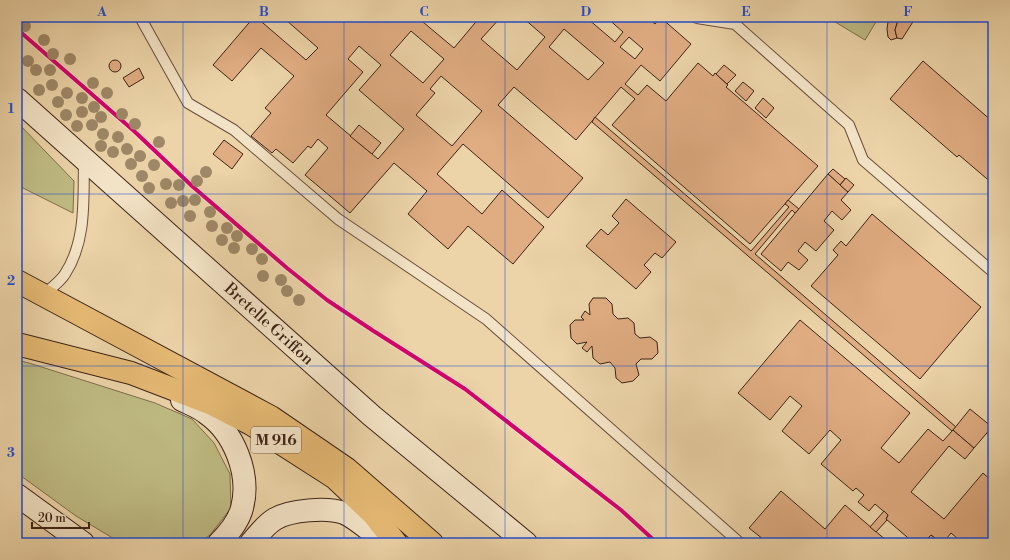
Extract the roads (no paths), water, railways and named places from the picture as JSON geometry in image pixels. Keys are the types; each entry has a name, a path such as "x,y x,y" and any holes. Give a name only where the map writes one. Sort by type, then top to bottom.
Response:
{"highway":[{"path":"17,282 212,386"},
{"name":"M 916","path":"17,336 132,362 212,386 271,417 347,469 432,543"},
{"name":"M 916","path":"17,344 131,373 212,404 251,424 335,478 373,514 396,543"}],"main road":[{"name":"Bretelle Griffon","path":"17,99 372,416 526,543"},
{"path":"131,373 206,413 223,429 236,450 245,481 242,508 228,534 219,543"},
{"path":"17,495 83,543"},
{"path":"251,543 261,530 275,519 293,512 320,509 343,513 361,524 386,543"}],"lane":[{"path":"140,17 188,103 234,130 338,219 486,319 740,543"},
{"path":"695,17 735,24 849,125 864,160 993,272"},
{"path":"43,295 65,274 78,249 83,220 84,160"}]}
